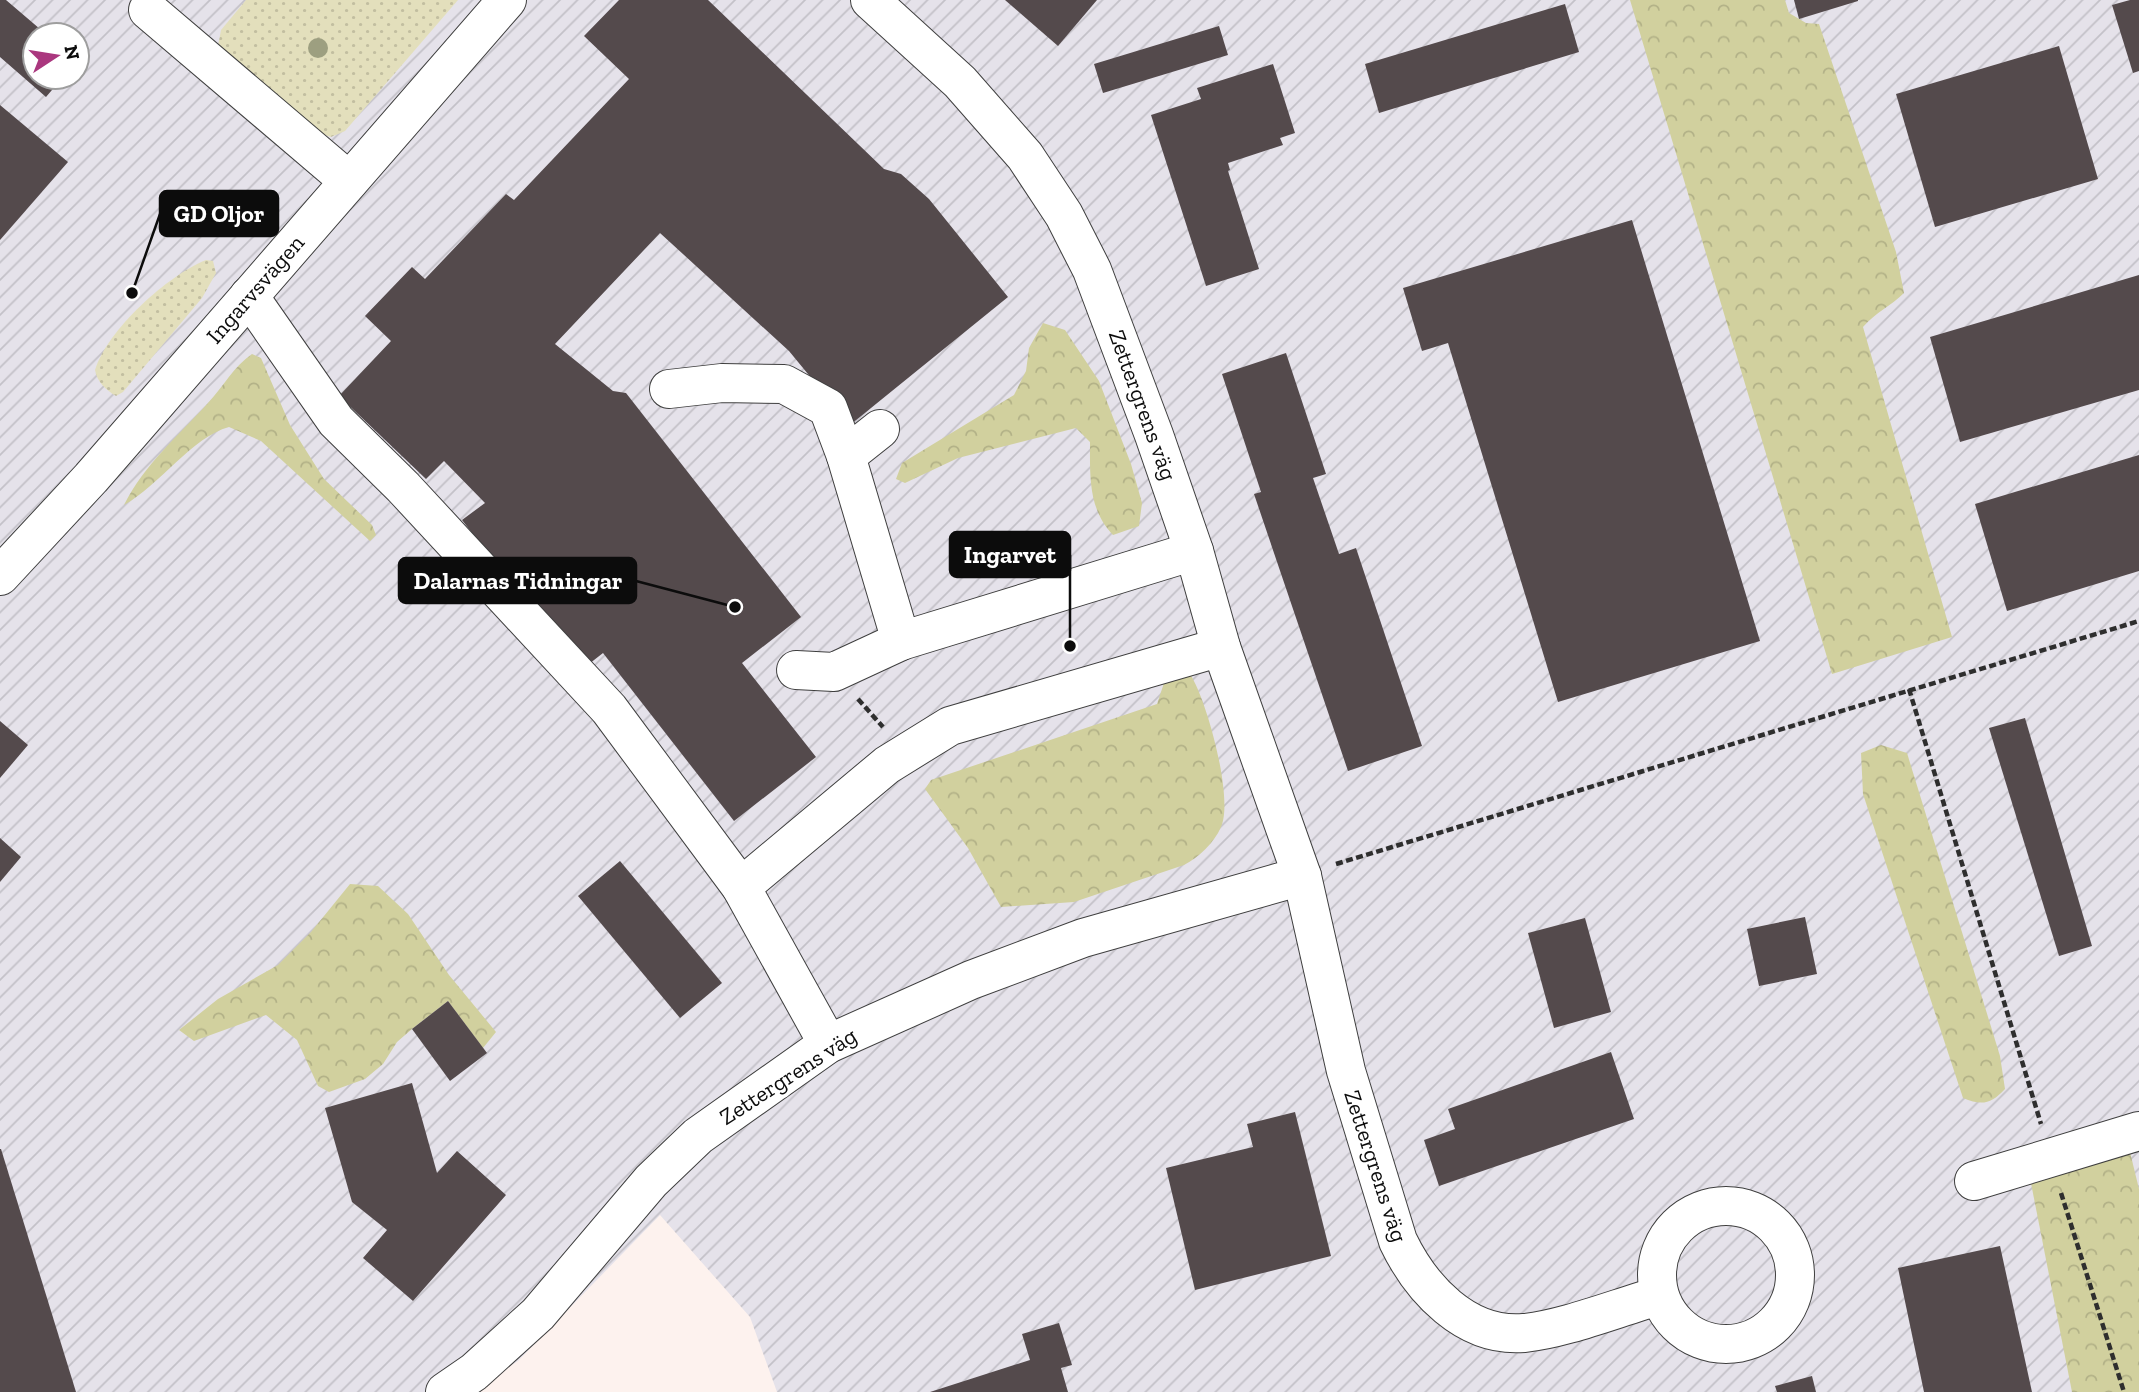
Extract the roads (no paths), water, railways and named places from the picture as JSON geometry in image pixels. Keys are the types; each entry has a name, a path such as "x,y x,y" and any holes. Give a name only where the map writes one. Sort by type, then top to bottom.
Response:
{"street":[{"name":"Ingarvsvägen","path":"0,576 91,478 507,0"},
{"name":"Zettergrens väg","path":"870,0 977,99 1025,156 1064,215 1091,270 1122,346 1194,551 1221,648 1302,876 1346,1071 1398,1241 1424,1284 1447,1307 1474,1323 1511,1332 1545,1328 1659,1296"},
{"path":"148,10 349,181"},
{"path":"249,296 336,421 403,487 609,709 741,887 828,1044"},
{"path":"670,389 722,383 784,384 828,408 846,456 901,641"},
{"path":"846,456 880,429"},
{"path":"796,670 834,672 901,641 1194,551"},
{"path":"741,887 887,765 950,726 1221,648"},
{"name":"Zettergrens väg","path":"445,1392 474,1372 538,1314 652,1181 698,1136 828,1044 971,980 1083,938 1302,876"},
{"path":"1974,1181 2139,1132"}],"place":[{"name":"GD Oljor","path":"132,293"},
{"name":"Dalarnas Tidningar","path":"735,607"},
{"name":"Ingarvet","path":"1070,646"}]}
